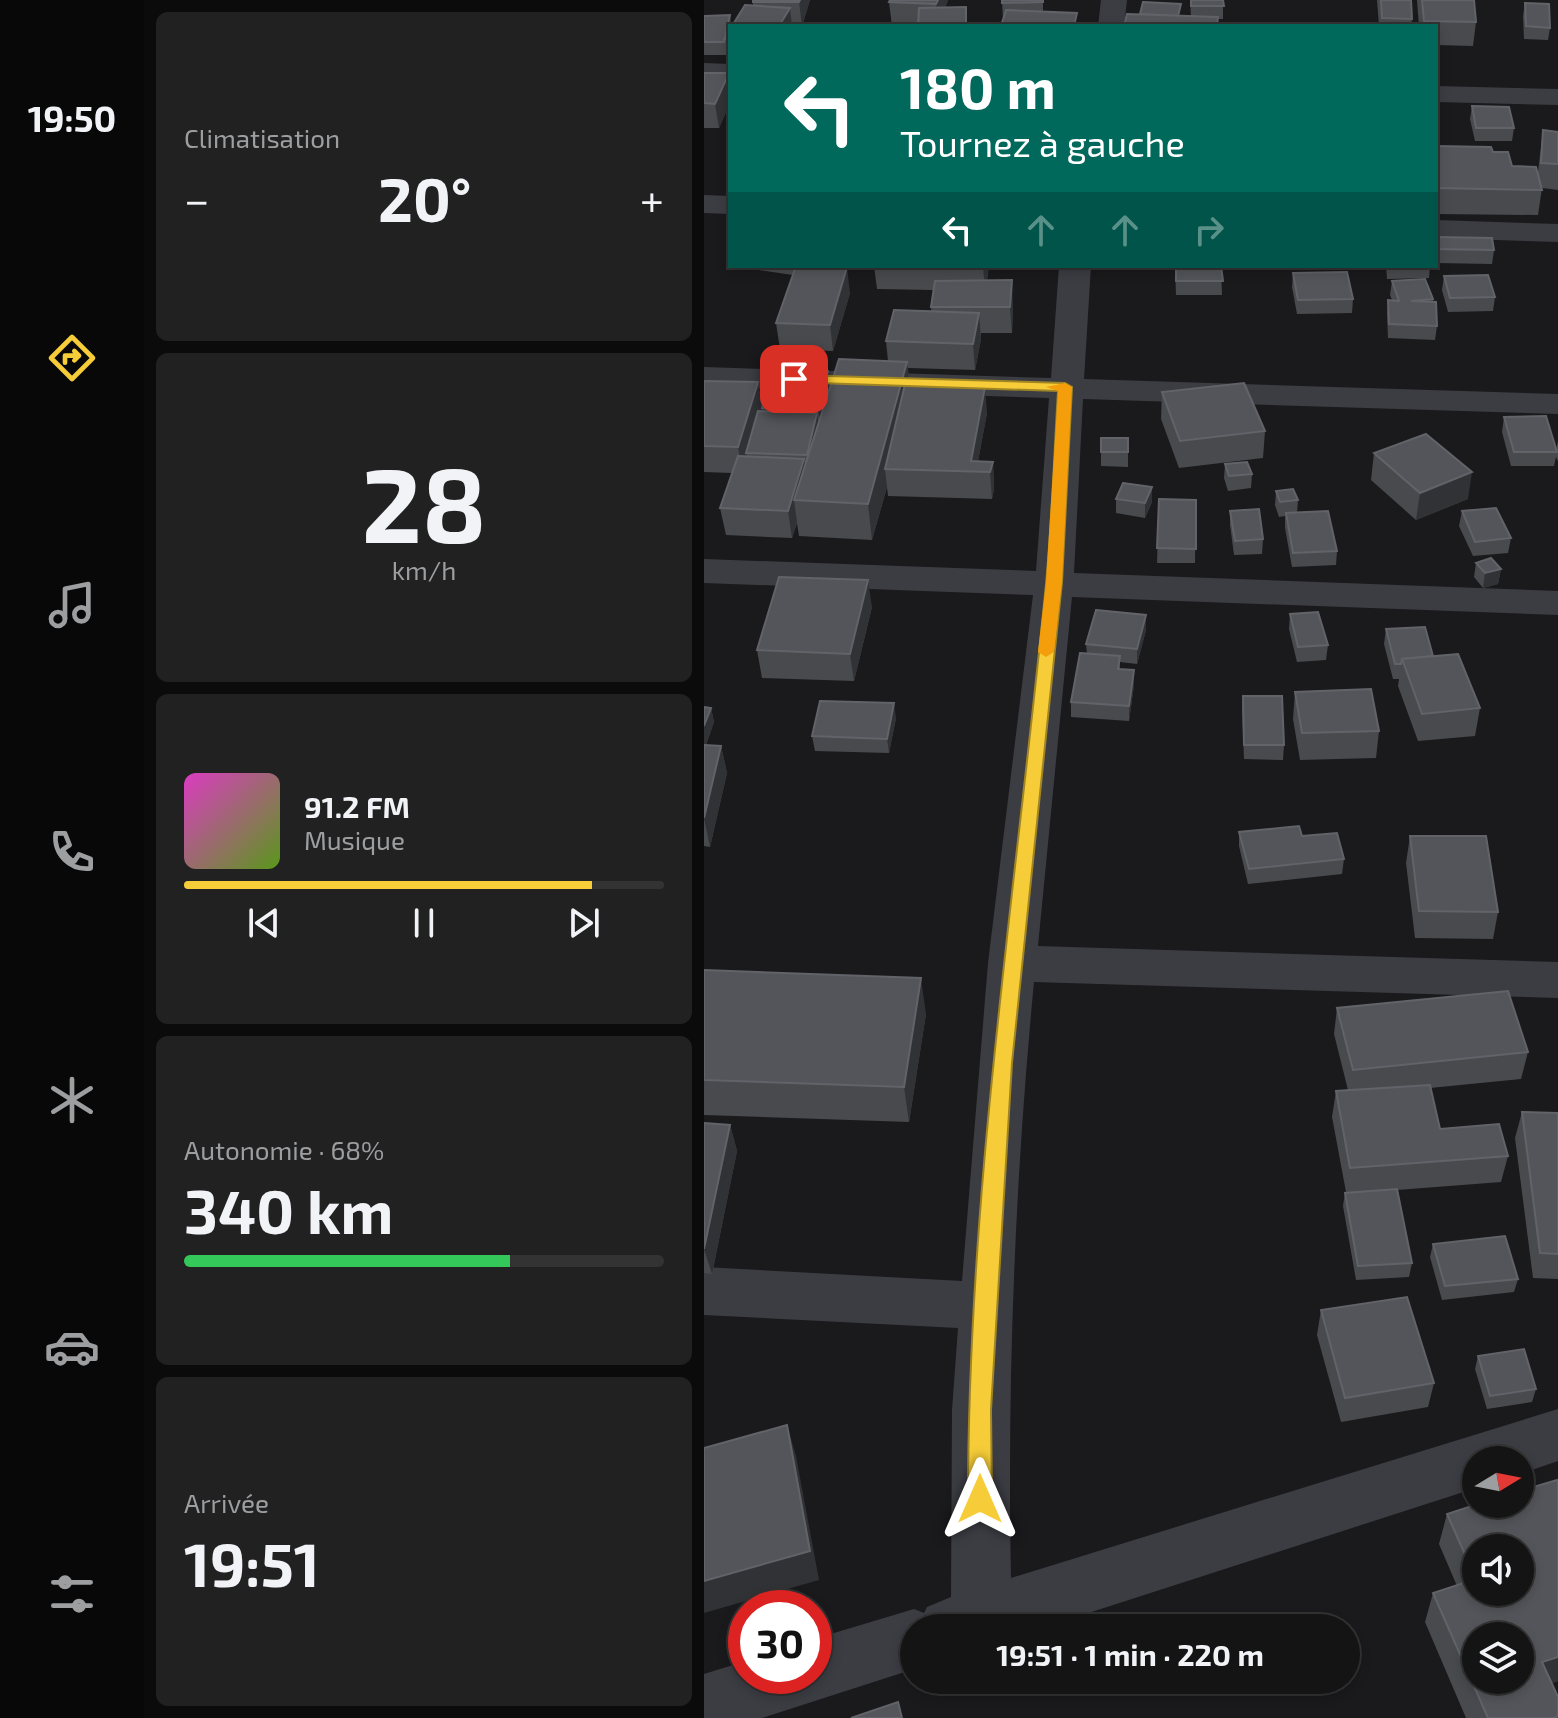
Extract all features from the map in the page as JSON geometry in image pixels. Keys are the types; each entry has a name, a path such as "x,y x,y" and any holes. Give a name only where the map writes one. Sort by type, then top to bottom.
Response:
{"street":[{"path":"1111,24 1114,0"},
{"path":"704,71 728,72"},
{"path":"1438,94 1558,97"},
{"path":"704,204 728,205"},
{"path":"1438,229 1558,233"},
{"path":"965,1614 1011,963 1054,582 1075,268"},
{"path":"704,377 1558,404"},
{"path":"704,571 1558,603"},
{"path":"1011,963 1558,980"},
{"path":"704,1291 987,1306"},
{"path":"1524,1446 1558,1435"},
{"path":"993,1614 1462,1466"},
{"path":"832,1664 900,1643"},
{"path":"704,1705 739,1694"}],"building":[{"path":"753,0 800,0 753,2"},
{"path":"890,0 938,0 936,4"},
{"path":"1002,0 1043,0 1043,2 1002,3"},
{"path":"1191,0 1223,0 1224,6 1191,6"},
{"path":"1381,0 1411,0 1412,19 1382,18"},
{"path":"1422,0 1474,0 1476,22 1424,21"},
{"path":"1143,2 1181,4 1178,16 1140,14"},
{"path":"1525,3 1549,4 1550,28 1526,26"},
{"path":"745,5 790,8 780,24 733,24"},
{"path":"966,7 966,24 918,24 919,8"},
{"path":"1006,10 1077,13 1074,24 1002,24"},
{"path":"1127,14 1218,17 1217,24 1124,24"},
{"path":"730,15 724,42 704,42 704,16"},
{"path":"704,73 728,73 715,104 704,103"},
{"path":"1472,106 1509,107 1514,128 1476,128"},
{"path":"1543,130 1558,132 1558,164 1541,163"},
{"path":"1438,146 1491,147 1493,152 1508,152 1512,166 1536,167 1542,190 1438,188"},
{"path":"1438,237 1492,238 1494,250 1438,249"},
{"path":"795,268 847,268 830,325 776,323"},
{"path":"1176,268 1221,268 1223,281 1176,281"},
{"path":"1347,272 1353,299 1298,300 1293,273"},
{"path":"1488,275 1495,297 1450,298 1444,276"},
{"path":"1425,279 1433,299 1411,301 1436,302 1437,326 1389,324 1388,300 1399,301 1392,281"},
{"path":"1012,280 1010,307 931,307 935,281"},
{"path":"894,310 979,313 973,344 886,341"},
{"path":"839,359 907,362 868,504 794,500"},
{"path":"773,370 828,371 818,409 762,408"},
{"path":"704,381 758,382 738,447 704,446"},
{"path":"1244,383 1265,431 1180,441 1162,392"},
{"path":"905,384 985,387 971,461 993,462 990,472 885,469"},
{"path":"758,411 817,413 807,455 746,453"},
{"path":"1546,416 1557,452 1514,452 1504,417"},
{"path":"1426,434 1472,472 1420,493 1374,453"},
{"path":"1101,438 1128,438 1128,452 1101,452"},
{"path":"738,456 804,459 788,511 720,508"},
{"path":"1247,462 1252,474 1229,476 1225,464"},
{"path":"1123,483 1152,487 1145,503 1116,499"},
{"path":"1293,489 1298,500 1280,502 1276,491"},
{"path":"1159,499 1196,500 1196,549 1157,548"},
{"path":"1496,508 1511,538 1475,542 1462,511"},
{"path":"1259,509 1263,539 1235,541 1230,511"},
{"path":"1328,511 1337,551 1293,553 1286,513"},
{"path":"1491,558 1501,569 1485,573 1476,563"},
{"path":"779,577 868,580 850,654 757,650"},
{"path":"1096,610 1146,615 1137,649 1086,644"},
{"path":"1318,612 1328,645 1298,647 1290,614"},
{"path":"1425,627 1433,656 1402,659 1401,664 1395,664 1386,629"},
{"path":"1080,653 1120,656 1118,669 1134,670 1129,706 1071,702"},
{"path":"1458,654 1480,708 1422,714 1402,659"},
{"path":"1371,689 1379,731 1302,733 1295,692"},
{"path":"1243,696 1282,696 1284,745 1244,745"},
{"path":"820,701 894,703 887,739 812,736"},
{"path":"704,707 711,708 704,726"},
{"path":"704,745 721,746 704,818"},
{"path":"1299,826 1302,836 1337,833 1344,859 1249,869 1239,832"},
{"path":"1410,836 1486,836 1498,912 1419,911"},
{"path":"704,970 921,978 904,1087 704,1080"},
{"path":"1508,991 1528,1052 1353,1070 1337,1008"},
{"path":"1430,1085 1440,1129 1499,1124 1508,1156 1350,1168 1336,1091"},
{"path":"1522,1112 1558,1113 1558,1254 1540,1253"},
{"path":"704,1123 730,1125 704,1249"},
{"path":"1397,1189 1412,1263 1358,1266 1345,1193"},
{"path":"1505,1236 1518,1279 1445,1286 1433,1244"},
{"path":"1407,1297 1434,1383 1345,1398 1321,1310"},
{"path":"1524,1349 1536,1389 1490,1396 1478,1356"},
{"path":"787,1425 810,1551 704,1581 704,1448"},
{"path":"1557,1480 1558,1657 1542,1662 1558,1697 1558,1716 1488,1718 1477,1694 1534,1694 1534,1622 1462,1622 1462,1659 1433,1593 1462,1584 1462,1606 1534,1606 1534,1534 1462,1534 1462,1548 1447,1514 1462,1509 1462,1518 1534,1518 1534,1487"},
{"path":"898,1702 902,1718 851,1718"}],"slow traffic":[{"path":"1046,652 1054,582 1065,387 1053,387"}],"route":[{"path":"794,379 1065,387 1054,582 1002,1063 980,1410 980,1499"}]}
